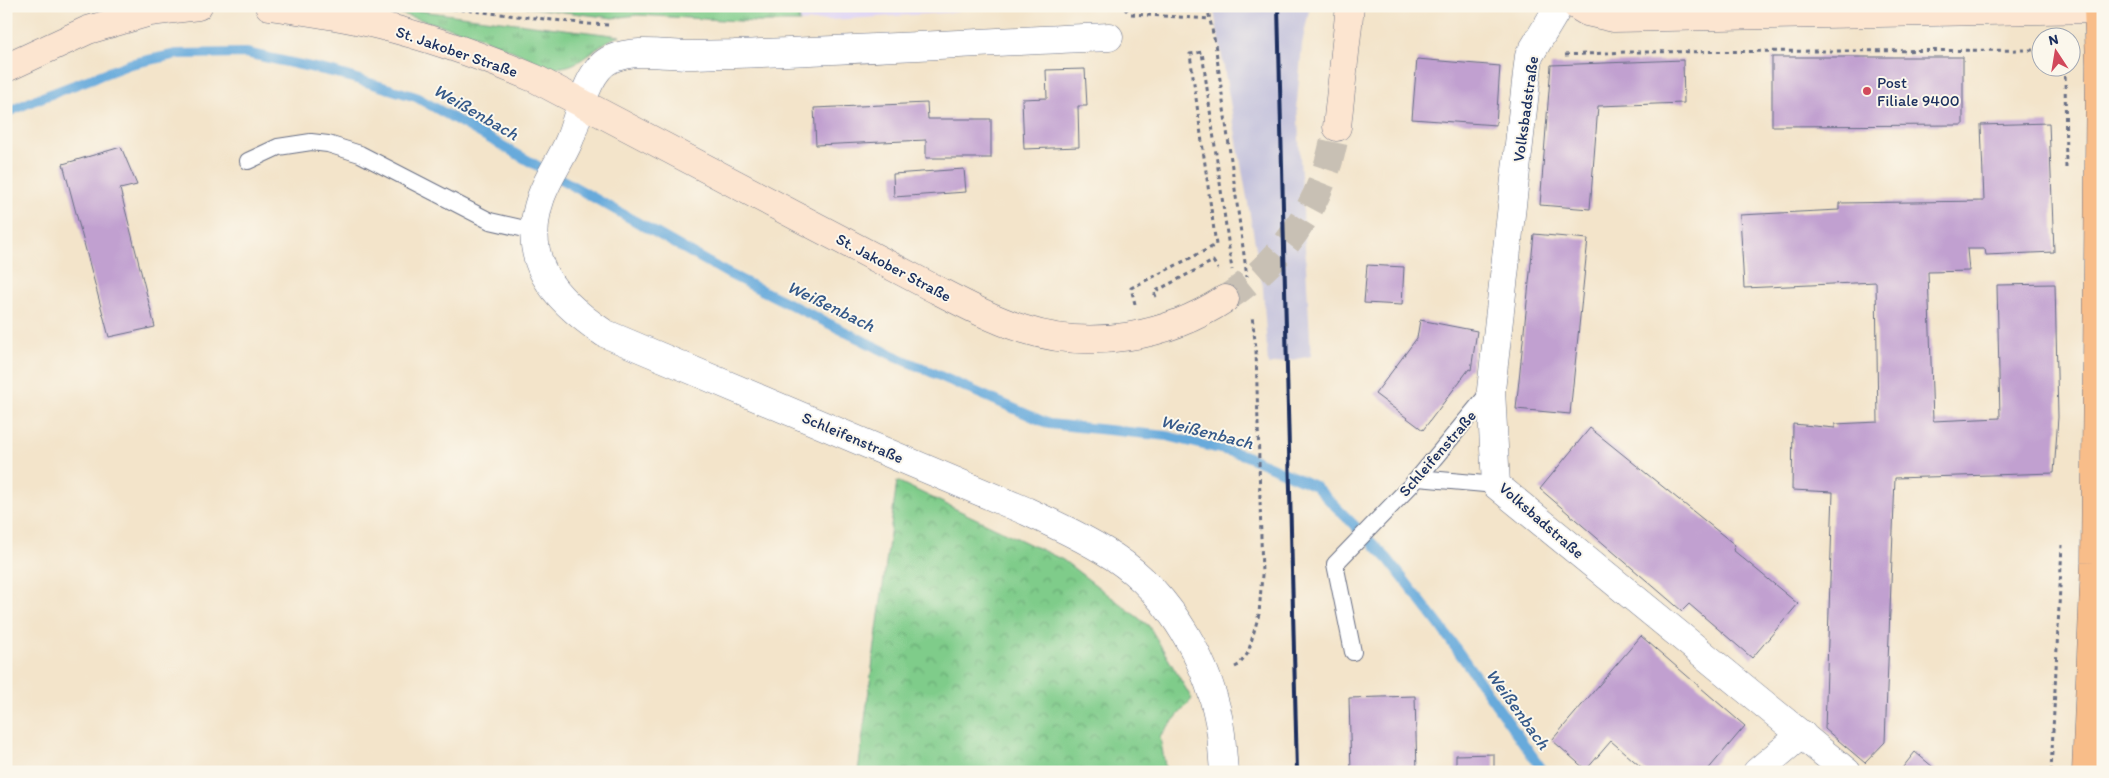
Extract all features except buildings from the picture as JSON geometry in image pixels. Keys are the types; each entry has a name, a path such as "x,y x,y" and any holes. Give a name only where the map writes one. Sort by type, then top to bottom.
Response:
{"main road":[{"path":"6,68 88,30 150,12 198,6"},
{"name":"St. Jakober Straße","path":"269,6 377,24 431,39 484,57 527,75 941,292 991,317 1024,329 1059,337 1108,339 1151,332 1171,326 1208,310 1229,288"},
{"path":"1336,127 1350,6"},
{"path":"1577,6 1587,12 1614,18 2100,8 2095,563 2086,772"}],"street":[{"name":"Volksbadstraße","path":"1559,6 1529,56 1491,390 1496,485 1847,772"},
{"path":"580,102 599,68 611,59 638,52 734,54 1115,25"},
{"name":"Schleifenstraße","path":"580,102 570,140 543,191 536,212 534,231 536,253 543,271 565,302 604,333 1026,511 1082,538 1115,558 1139,577 1162,601 1182,629 1199,659 1220,732 1224,772"},
{"path":"1757,772 1802,734"}],"lane":[{"path":"1681,6 1730,15"},
{"path":"248,161 278,147 311,142 328,144 360,154 490,221 534,231"},
{"name":"Schleifenstraße","path":"1353,652 1335,564 1418,478 1491,390"},
{"path":"1418,478 1496,485"}],"path":[{"path":"429,6 589,24 617,25"},
{"path":"1206,6 1211,20 1247,284"},
{"path":"1115,25 1211,20"},
{"path":"1529,56 1637,52 2032,50"},
{"path":"1135,306 1132,288 1216,245 1190,54 1202,52 1229,288"},
{"path":"2065,78 2066,176"},
{"path":"1154,292 1213,261"},
{"path":"1150,302 1157,300"},
{"path":"1126,307 1143,304"},
{"path":"1233,668 1240,665 1248,653 1259,614 1262,574 1256,349 1251,312"},
{"path":"2051,772 2062,536"}],"shaded area":[{"path":"797,6 958,6 959,12 800,22"},
{"path":"1213,6 1310,6 1302,44 1297,102 1311,356 1268,365 1263,288"}],"green space":[{"path":"517,6 797,6 800,22 756,22 637,15 613,18"},
{"path":"397,8 620,36 601,45 579,61 570,65 550,67 478,36 398,13"},
{"path":"897,481 1063,560 1149,626 1192,699 1160,736 1166,772 858,772"}],"waterway":[{"name":"Weißenbach","path":"6,113 130,64 177,54 246,53 333,72 416,97 727,273 890,354 1049,424 1167,436 1244,455 1315,486 1388,559 1440,626 1544,772"}],"tunnel":[{"path":"1225,299 1259,273 1275,257 1301,223 1321,185 1337,127"}],"railway":[{"path":"1278,6 1297,772"}],"place":[{"name":"Post Filiale 9400","path":"1867,91"}]}
